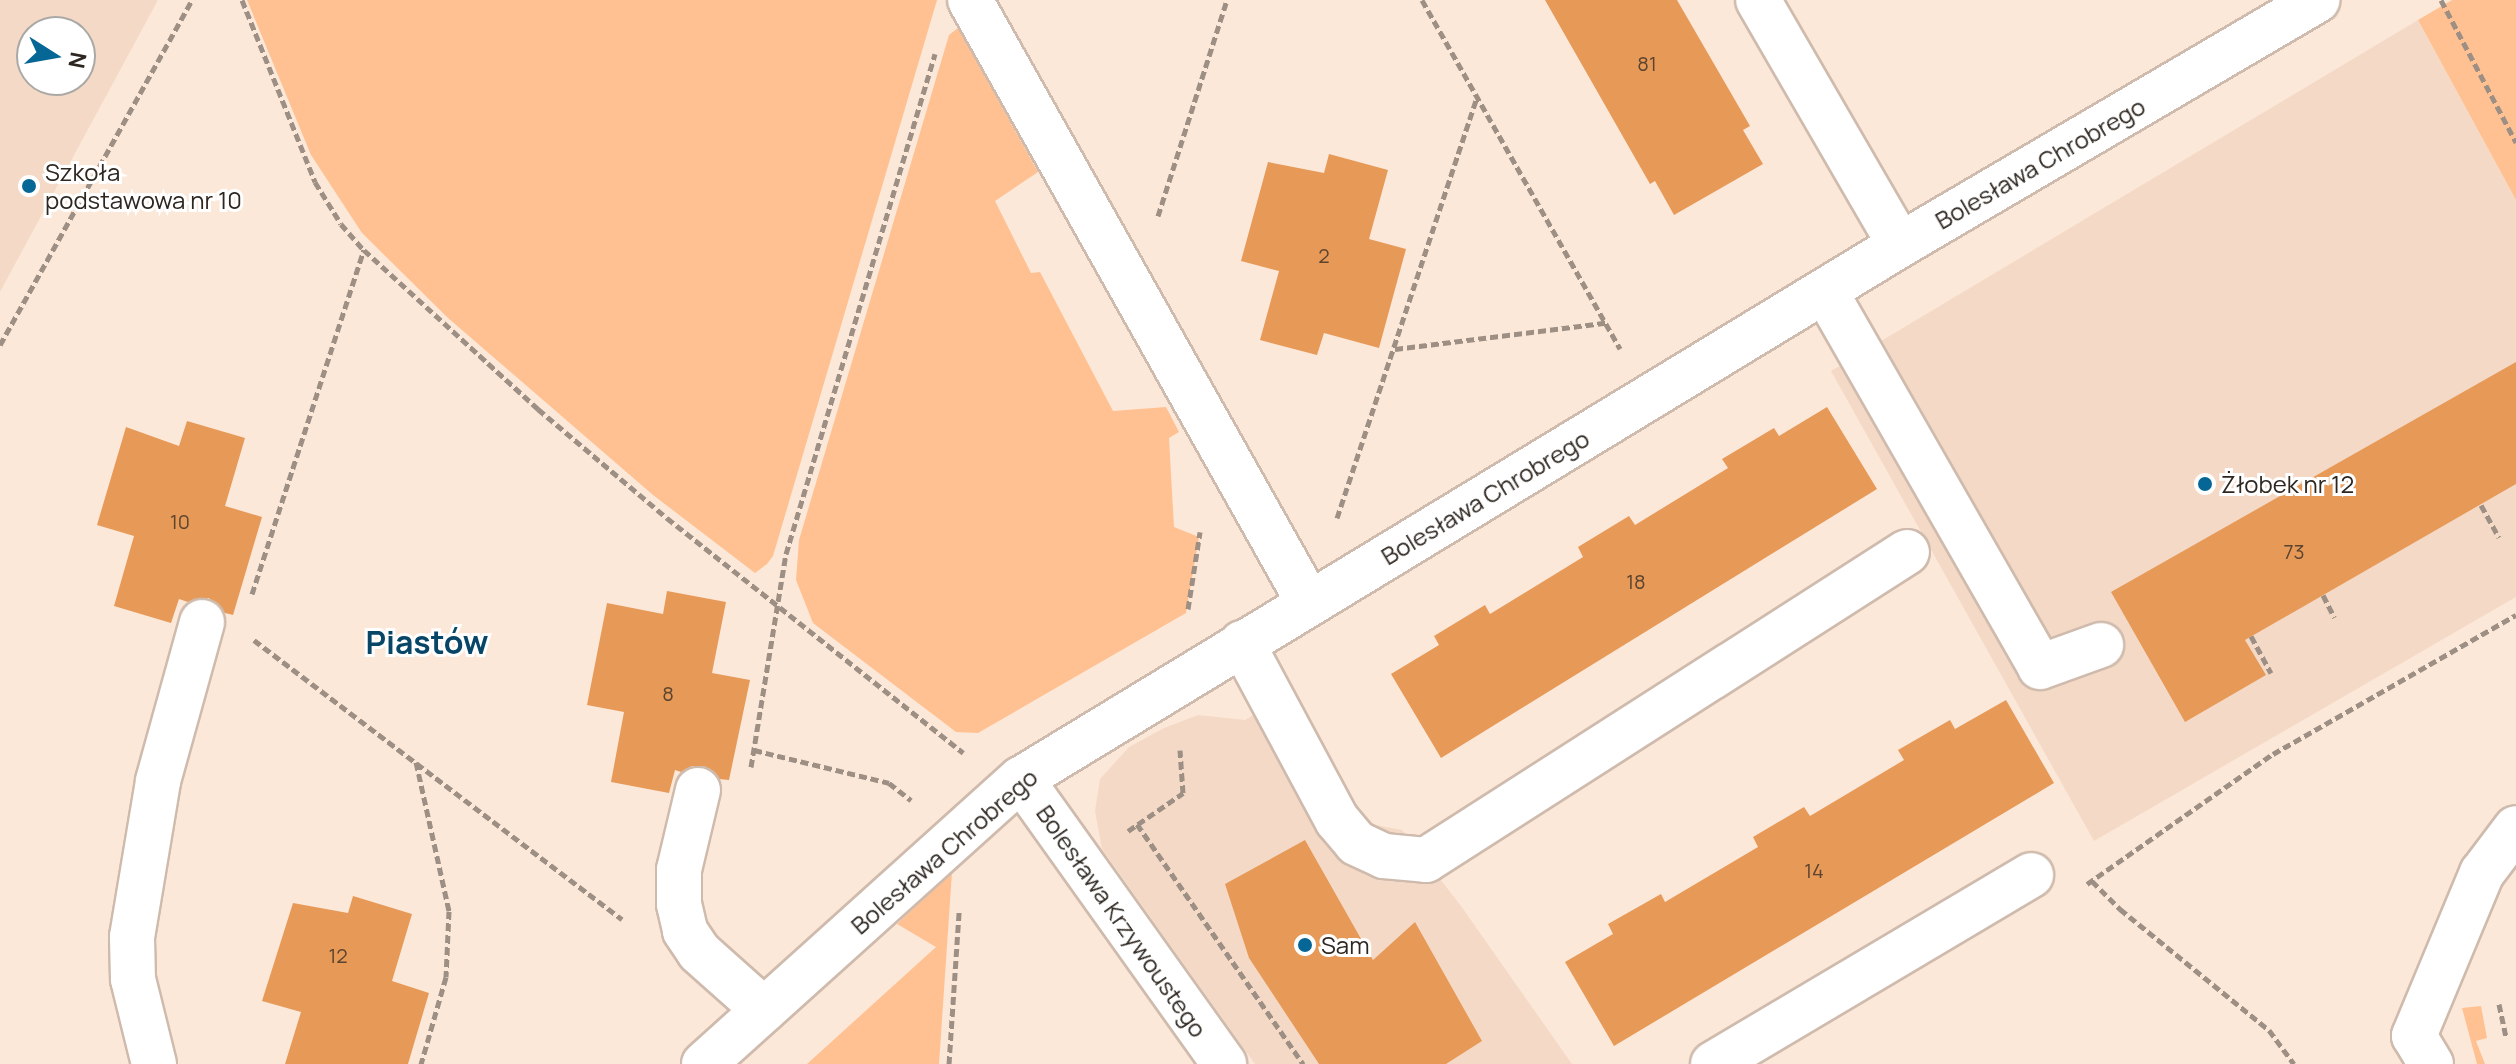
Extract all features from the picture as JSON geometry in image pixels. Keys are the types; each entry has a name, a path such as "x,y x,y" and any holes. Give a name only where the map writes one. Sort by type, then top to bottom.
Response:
{"street":[{"path":"970,0 1309,603"},
{"path":"1758,0 1900,245"},
{"name":"Bolesława Chrobrego","path":"704,1064 1021,779 1900,245 2317,0"},
{"path":"1825,291 2040,667 2101,645"},
{"path":"1242,643 1337,820 1356,843 1384,856 1426,860 1907,552"},
{"path":"154,1064 133,979 132,937 158,781 202,622"},
{"name":"Bolesława Krzywoustego","path":"1021,779 1224,1064"},
{"path":"698,790 679,870 679,904 685,931 699,952 764,1010"},
{"path":"2431,1064 2414,1036 2482,873 2516,828"},
{"path":"1713,1064 2031,875"}],"path":[{"path":"0,345 192,0"},
{"path":"242,0 315,182 348,233 538,409 778,609 967,756"},
{"path":"1135,289 1227,0"},
{"path":"1422,0 1647,398"},
{"path":"2441,0 2515,138"},
{"path":"748,780 786,554 939,39"},
{"path":"1309,603 1477,97"},
{"path":"1395,349 1605,323"},
{"path":"2481,505 2499,537"},
{"path":"2323,595 2334,617"},
{"path":"2031,875 2064,895 2092,881 2273,754 2516,615"},
{"path":"202,622 241,629 625,921"},
{"path":"2251,636 2271,673"},
{"path":"754,750 889,783 919,806"},
{"path":"415,761 449,911 446,977 421,1064"},
{"path":"1137,824 1303,1064"},
{"path":"949,1064 962,875 958,835"},
{"path":"2092,881 2120,909 2269,1030 2294,1064"},
{"path":"2499,1004 2506,1038"}],"shaded area":[{"name":"Szkoła podstawowa nr 10","path":"0,0 158,0 0,292"},
{"path":"247,0 937,0 773,556 767,564 755,573 653,495 448,318 362,233 311,155"},
{"path":"2452,0 2516,0 2516,200 2418,20"},
{"name":"Żłobek nr 12","path":"2418,20 2516,200 2516,597 2094,841 1831,371"},
{"path":"958,28 1038,172 995,201 1031,273 1040,272 1113,411 1166,407 1179,432 1169,438 1174,527 1199,537 1186,613 978,733 956,732 813,623 796,580 799,540 949,35"},
{"path":"1283,696 1352,814 1376,825 1402,830 1461,906 1572,1064 1255,1064 1102,849 1095,811 1100,779 1129,747 1164,728 1198,715 1245,720"},
{"path":"952,872 939,1064 807,1064 936,947 897,924"},
{"path":"2481,1006 2487,1038 2476,1041 2485,1064 2477,1064 2462,1008"}],"building":[{"path":"1545,0 1677,0 1750,126 1743,130 1763,164 1674,215 1655,181 1650,184"},
{"path":"1329,154 1388,170 1369,239 1406,249 1379,348 1324,333 1317,355 1260,340 1279,271 1241,261 1268,162 1324,173"},
{"path":"2516,362 2516,484 2245,640 2266,675 2185,722 2111,592"},
{"path":"1827,407 1877,489 1441,758 1391,674 1439,645 1434,636 1485,605 1490,614 1583,557 1578,547 1629,516 1635,525 1728,468 1722,459 1774,428 1779,436"},
{"path":"187,421 245,438 225,506 262,517 233,615 225,613 209,598 188,602 179,599 171,623 114,606 134,536 97,525 126,427 179,446"},
{"path":"667,591 726,602 712,673 750,680 729,780 719,779 704,766 692,766 681,772 675,770 669,793 611,782 624,712 587,705 607,603 663,614"},
{"path":"2006,700 2054,783 1614,1046 1565,962 1613,934 1608,924 1661,894 1665,902 1758,847 1753,837 1804,807 1810,816 1904,760 1898,750 1950,720 1955,729"},
{"name":"Sam","path":"1305,840 1373,960 1415,922 1482,1041 1446,1064 1319,1064 1249,958 1225,884"},
{"path":"353,896 412,914 392,981 429,993 408,1064 285,1064 301,1012 262,1001 293,903 348,913"}],"place":[{"name":"Szkoła podstawowa nr 10","path":"29,186"},
{"name":"Żłobek nr 12","path":"2205,484"},
{"name":"Sam","path":"1305,945"}],"district":[{"name":"Piastów","path":"427,642"}]}
